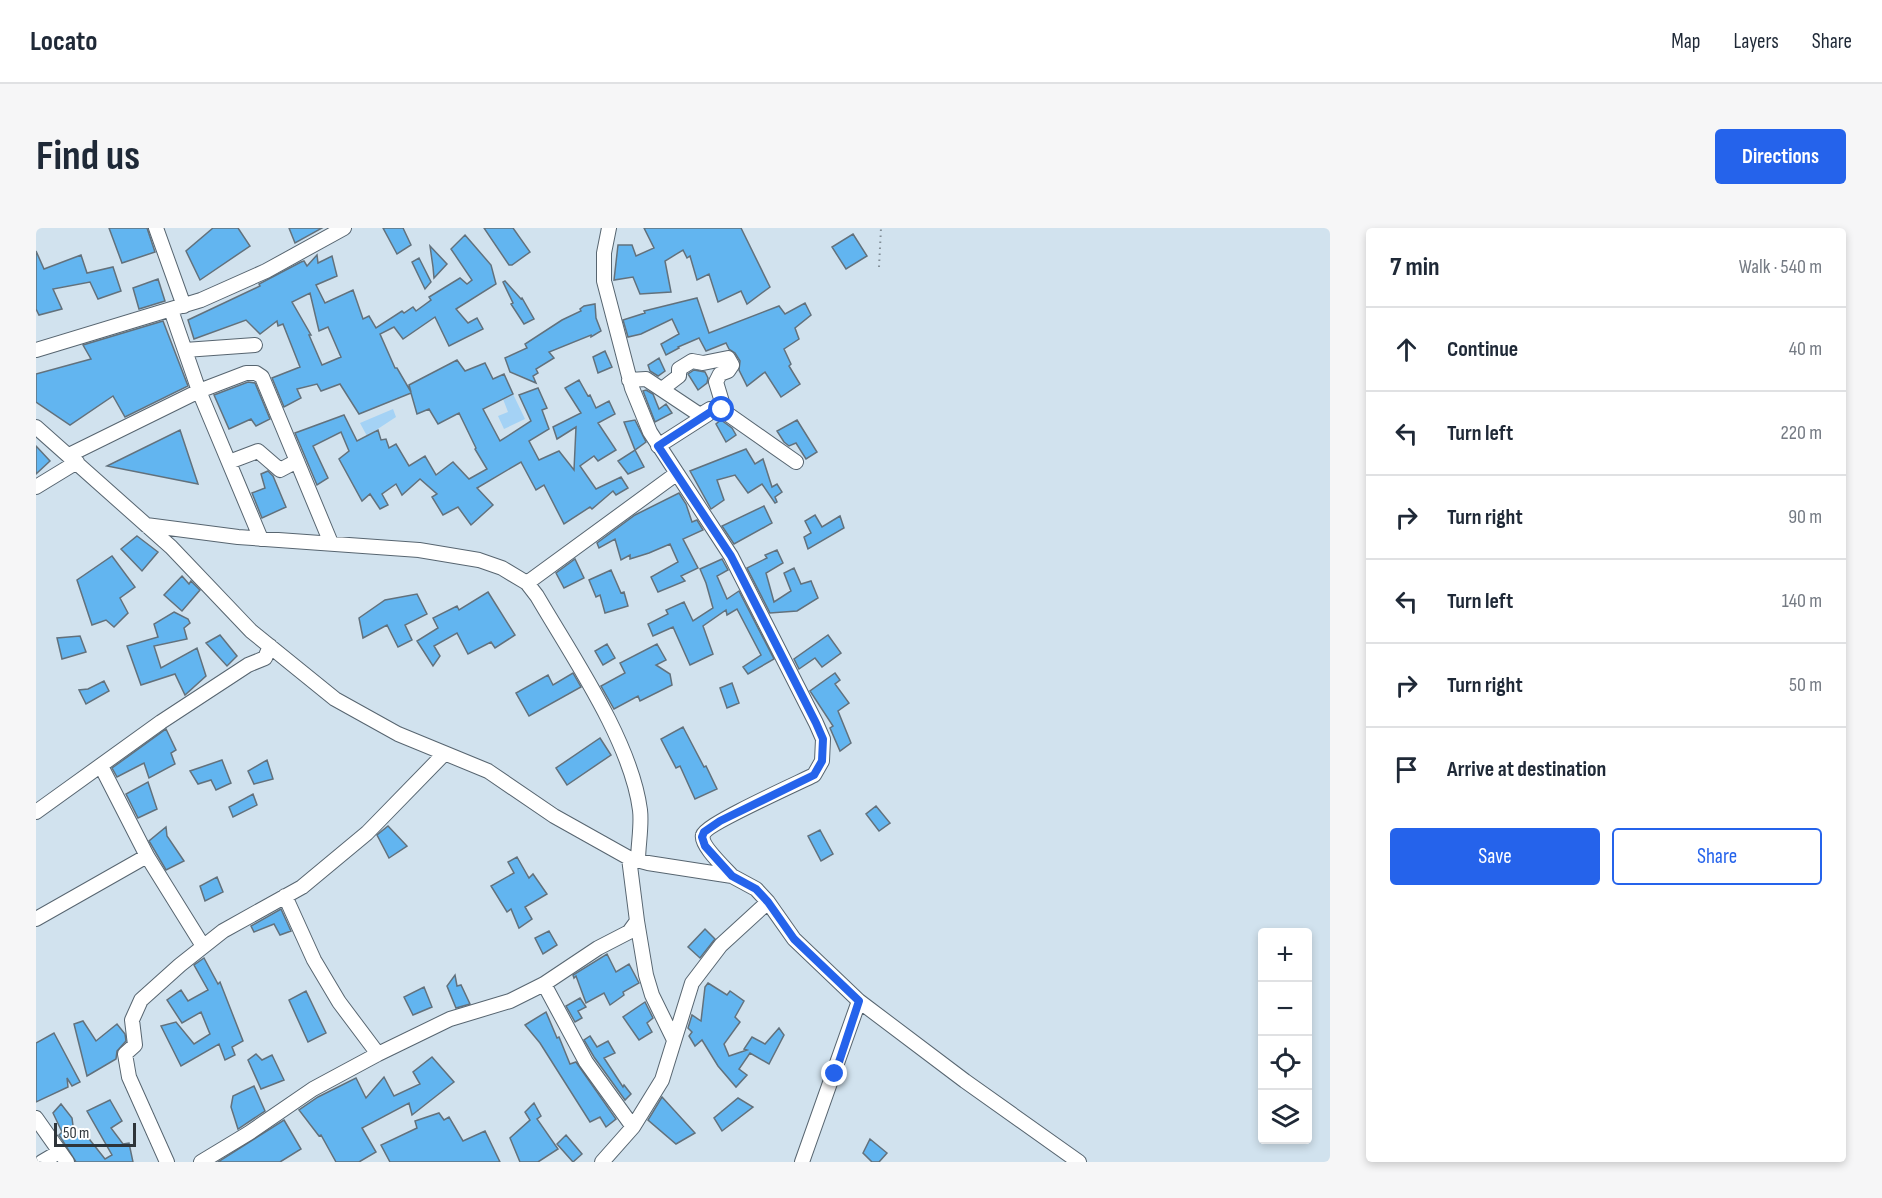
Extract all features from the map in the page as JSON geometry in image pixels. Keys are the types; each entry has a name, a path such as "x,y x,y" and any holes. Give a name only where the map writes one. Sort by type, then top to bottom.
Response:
{"street":[{"path":"36,350 201,300 266,272 344,228"},
{"path":"609,228 604,253 604,281 629,380 650,432 731,556 823,739 822,761 814,775 720,821 704,832 702,837 705,846 732,876"},
{"path":"161,230 185,350 199,391 261,539"},
{"path":"185,350 255,345"},
{"path":"662,389 679,375 679,369 692,361 703,363 728,358 732,365 720,374 716,382 720,410"},
{"path":"36,487 73,459 199,391 246,373 256,373 262,378 331,543"},
{"path":"629,380 646,379 700,415 710,409 720,410 796,462"},
{"path":"658,446 720,410"},
{"path":"36,427 171,547 252,631 336,699 398,734 488,771 554,816 633,859 732,876 756,889 794,939 859,1001 1068,1157 1079,1162"},
{"path":"229,462 258,451 280,470 297,461"},
{"path":"527,583 676,474"},
{"path":"146,525 261,539 420,550 479,560 502,568 527,583 537,596 609,721 630,772 640,811 633,859 637,921 649,985 674,1040"},
{"path":"36,812 161,722 248,665 264,658 270,646"},
{"path":"167,1162 129,1077 125,1054 135,1045 132,1020 141,1000 222,931 302,887 367,833 444,754"},
{"path":"101,766 130,826 203,946"},
{"path":"36,919 147,856"},
{"path":"285,896 314,960 334,994 378,1054"},
{"path":"602,1162 633,1127 662,1080 692,983 721,945 768,902"},
{"path":"201,1162 314,1089 378,1054 450,1019 510,1001 544,984 598,948 629,932 637,921"},
{"path":"544,984 586,1062 633,1127"},
{"path":"802,1162 859,1001"},
{"path":"36,1118 63,1157 42,1162"}],"path":[{"path":"879,267 881,228"}],"shaded area":[{"path":"513,394 525,419 504,429 498,416 508,412 503,399"},
{"path":"393,409 396,417 367,436 360,423"}],"building":[{"path":"109,228 147,228 155,252 122,263"},
{"path":"213,228 238,228 250,246 200,280 186,251"},
{"path":"289,228 322,228 295,243"},
{"path":"383,228 403,228 411,245 397,254"},
{"path":"484,228 513,228 530,252 509,265"},
{"path":"644,228 741,228 770,287 747,304 741,291 718,302 709,274 697,280 690,256 687,258 683,250 665,261 671,292 640,294 633,277 614,280 618,245 632,245 636,256 654,248"},
{"path":"853,234 867,256 846,269 832,247"},
{"path":"465,235 491,265 496,284 456,309 468,323 477,318 483,329 449,346 435,317 403,339 394,327 380,334 395,368 411,392 409,385 457,360 465,371 485,363 493,379 504,374 513,394 483,409 500,441 531,421 519,395 538,388 547,408 542,410 549,429 529,441 539,460 559,451 574,470 576,427 557,439 553,427 581,413 565,388 579,380 596,408 609,401 615,414 598,423 616,450 598,461 594,456 580,466 596,489 621,477 628,488 616,495 613,491 592,509 590,507 564,524 544,485 536,490 521,462 477,488 493,505 471,525 458,507 443,515 432,497 437,494 420,479 402,495 396,484 382,494 388,505 380,509 370,494 362,501 339,459 349,451 341,432 313,446 328,478 317,485 295,433 344,415 357,441 378,430 381,440 386,439 389,448 396,444 409,466 425,456 436,475 453,462 469,479 487,469 459,413 438,424 429,409 417,414 411,393 359,414 340,384 321,391 317,384 297,389 301,398 284,407 272,378 300,367 283,324 278,326 277,321 260,334 246,320 194,339 188,320 260,286 259,284 301,262 304,261 307,266 317,255 318,263 332,256 337,276 316,285 325,303 353,290 363,319 369,316 376,328 402,311 404,313 413,307 416,311 431,300 429,297 460,278 467,284 472,280 451,249","holes":["310,293 319,331 328,327 341,357 322,365 309,335 311,335 292,302"]},
{"path":"430,246 447,264 434,278 433,267"},
{"path":"36,251 44,269 81,255 87,273 113,267 121,291 98,299 90,282 53,289 62,309 39,315 36,309"},
{"path":"419,258 431,282 425,289 412,262"},
{"path":"158,279 165,301 139,309 133,288"},
{"path":"505,281 522,298 534,319 524,324 511,304 513,303 503,282"},
{"path":"697,298 709,333 779,306 785,314 805,303 811,315 795,328 799,339 784,349 791,364 789,366 800,384 781,397 765,372 747,386 739,370 740,361 726,343 706,351 699,338 666,355 661,344 679,334 672,319 641,334 628,337 623,320 645,313 644,311"},
{"path":"595,304 596,318 601,331 591,337 591,335 549,352 554,358 536,369 538,373 533,376 536,383 510,372 505,358 527,348 525,344 562,320 581,311 580,309 584,306"},
{"path":"163,321 188,386 125,417 113,396 70,425 36,402 36,374 91,359 83,345"},
{"path":"605,351 612,367 598,373 593,357"},
{"path":"659,358 665,371 658,376 650,371 648,365"},
{"path":"694,370 705,372 708,378 707,383 698,390 688,374"},
{"path":"248,382 255,383 270,419 256,426 251,419 229,429 214,395"},
{"path":"646,390 653,394 659,409 666,404 672,413 655,422 643,391"},
{"path":"635,420 646,442 635,450 624,422"},
{"path":"721,420 732,428 736,435 726,442 716,424"},
{"path":"797,420 817,452 806,459 796,443 789,446 777,431"},
{"path":"180,430 198,484 107,466"},
{"path":"36,446 50,461 36,474"},
{"path":"746,449 755,464 763,459 772,487 777,484 782,492 775,497 777,502 775,503 762,484 748,493 735,475 717,480 724,500 711,509 690,471"},
{"path":"635,450 644,467 628,474 618,461"},
{"path":"268,471 273,476 286,507 262,518 252,493 265,488 261,474"},
{"path":"679,493 686,504 692,522 697,520 703,530 683,539 698,568 681,576 685,581 658,592 651,577 678,562 670,544 649,553 630,559 630,555 621,560 615,539 599,548 597,543 635,515"},
{"path":"764,506 772,523 734,544 722,526"},
{"path":"815,515 822,527 840,516 844,528 808,549 804,537 811,533 805,521"},
{"path":"137,536 158,552 142,571 121,549"},
{"path":"777,550 783,563 766,573 774,602 791,591 784,573 794,568 801,584 811,581 818,598 797,611 770,613 747,568 767,558 765,555"},
{"path":"112,556 135,587 120,598 128,613 114,627 106,620 92,625 77,580"},
{"path":"575,559 584,578 564,588 556,573"},
{"path":"722,559 728,570 717,576 727,599 739,591 774,659 748,674 743,667 761,655 737,609 727,615 726,610 703,626 713,654 690,665 673,627 653,636 648,624 668,614 666,610 684,602 693,621 713,608 700,569"},
{"path":"611,570 621,593 624,592 628,606 605,613 600,595 596,597 589,580"},
{"path":"182,576 189,584 191,581 200,590 182,611 164,595"},
{"path":"488,592 515,635 495,648 491,642 468,654 457,633 434,646 440,656 433,666 417,641 438,628 433,618 457,606 459,610"},
{"path":"417,594 427,614 405,625 412,640 398,647 387,625 363,638 359,618 385,600"},
{"path":"174,612 188,619 190,623 184,628 187,639 154,646 161,668 197,648 206,676 185,695 175,674 141,685 127,646 158,637 154,624"},
{"path":"220,635 237,656 227,666 206,643"},
{"path":"828,635 841,653 822,667 815,658 799,669 794,659"},
{"path":"80,636 86,652 62,659 57,638"},
{"path":"607,644 615,658 603,665 595,651"},
{"path":"657,644 666,660 656,665 670,674 672,685 640,701 638,696 614,709 601,686 625,673 620,663"},
{"path":"573,673 581,687 529,716 516,693 548,675 553,685"},
{"path":"835,673 840,680 835,684 849,703 838,711 851,743 840,751 830,728 833,726 810,691"},
{"path":"104,681 109,691 86,704 79,690 88,689"},
{"path":"732,683 739,703 727,708 720,688"},
{"path":"683,727 717,789 695,799 680,766 676,768 661,739"},
{"path":"166,729 176,750 171,753 175,764 149,778 144,763 117,777 112,768"},
{"path":"600,738 611,755 567,785 556,768"},
{"path":"222,760 231,783 216,790 211,780 198,784 190,771"},
{"path":"267,760 273,779 254,784 248,771"},
{"path":"148,782 157,809 138,818 126,794"},
{"path":"253,794 257,805 233,817 229,807"},
{"path":"876,806 890,823 879,831 866,814"},
{"path":"388,826 407,846 389,858 377,835"},
{"path":"166,827 167,836 184,861 166,870 149,841"},
{"path":"820,830 833,854 821,861 808,836"},
{"path":"517,857 529,878 533,874 547,894 525,907 532,919 519,928 511,909 507,912 491,886 514,873 508,862"},
{"path":"217,877 223,892 205,901 200,886"},
{"path":"281,909 291,931 280,935 274,924 254,932 251,926"},
{"path":"705,929 715,939 700,958 688,947"},
{"path":"549,931 557,945 543,954 535,938"},
{"path":"607,954 616,972 629,964 639,983 623,992 624,995 610,1005 604,993 586,1003 576,976 574,978 573,975"},
{"path":"204,958 218,984 220,982 243,1041 232,1047 235,1055 225,1060 219,1044 181,1066 161,1026 176,1022 194,1044 210,1034 201,1012 182,1023 167,1000 181,990 188,1001 208,990 194,965"},
{"path":"455,975 457,986 461,985 470,1004 456,1008 447,986"},
{"path":"708,983 727,995 730,991 744,1001 735,1017 740,1022 724,1044 729,1056 747,1050 744,1049 752,1037 765,1044 779,1028 784,1035 769,1064 750,1053 739,1069 747,1075 736,1087 718,1066 702,1040 695,1046 689,1036 692,1032 688,1028 692,1015 701,1021 705,987"},
{"path":"424,987 432,1007 413,1015 404,997"},
{"path":"306,991 326,1033 308,1042 289,1000"},
{"path":"580,998 586,1007 578,1011 582,1018 575,1022 566,1006"},
{"path":"645,1002 653,1018 647,1023 652,1032 639,1040 623,1017"},
{"path":"546,1012 570,1064 576,1062 616,1119 606,1127 600,1117 590,1122 540,1043 525,1025"},
{"path":"83,1021 96,1041 117,1024 125,1034 126,1041 117,1051 116,1059 87,1076 74,1024"},
{"path":"54,1033 80,1082 72,1086 67,1078 68,1087 36,1102 36,1043"},
{"path":"590,1036 597,1047 608,1041 615,1053 604,1058 623,1087 624,1085 631,1094 625,1100 584,1040"},
{"path":"256,1054 262,1060 272,1055 284,1080 261,1089 248,1060"},
{"path":"432,1057 454,1082 412,1115 409,1103 362,1128 376,1152 359,1162 336,1162 321,1135 319,1136 299,1110 318,1097 356,1078 366,1098 384,1077 394,1096 420,1084 413,1072"},
{"path":"254,1086 265,1111 238,1129 231,1107 233,1096"},
{"path":"662,1097 695,1133 676,1144 648,1120"},
{"path":"738,1098 753,1107 722,1131 714,1118"},
{"path":"110,1100 122,1121 111,1128 123,1144 129,1143 133,1162 76,1162 59,1135 62,1132 53,1113 61,1104 72,1118 74,1133 82,1130 105,1159 112,1155 87,1111"},
{"path":"534,1103 541,1116 537,1119 558,1149 538,1162 520,1162 510,1138 530,1120 525,1112"},
{"path":"439,1113 444,1120 449,1117 463,1141 485,1131 500,1162 390,1162 381,1145 417,1128 415,1121"},
{"path":"284,1120 301,1149 280,1162 218,1162"},
{"path":"566,1135 582,1154 573,1162 557,1144"},
{"path":"870,1139 887,1153 879,1162 872,1162 863,1153"}],"route":[{"path":"722,410 715,409 658,446 731,556 747,585 779,654 795,680 823,739 822,761 814,775 720,821 704,832 702,837 705,846 732,876 756,889 794,939 859,1001 835,1074"}]}
